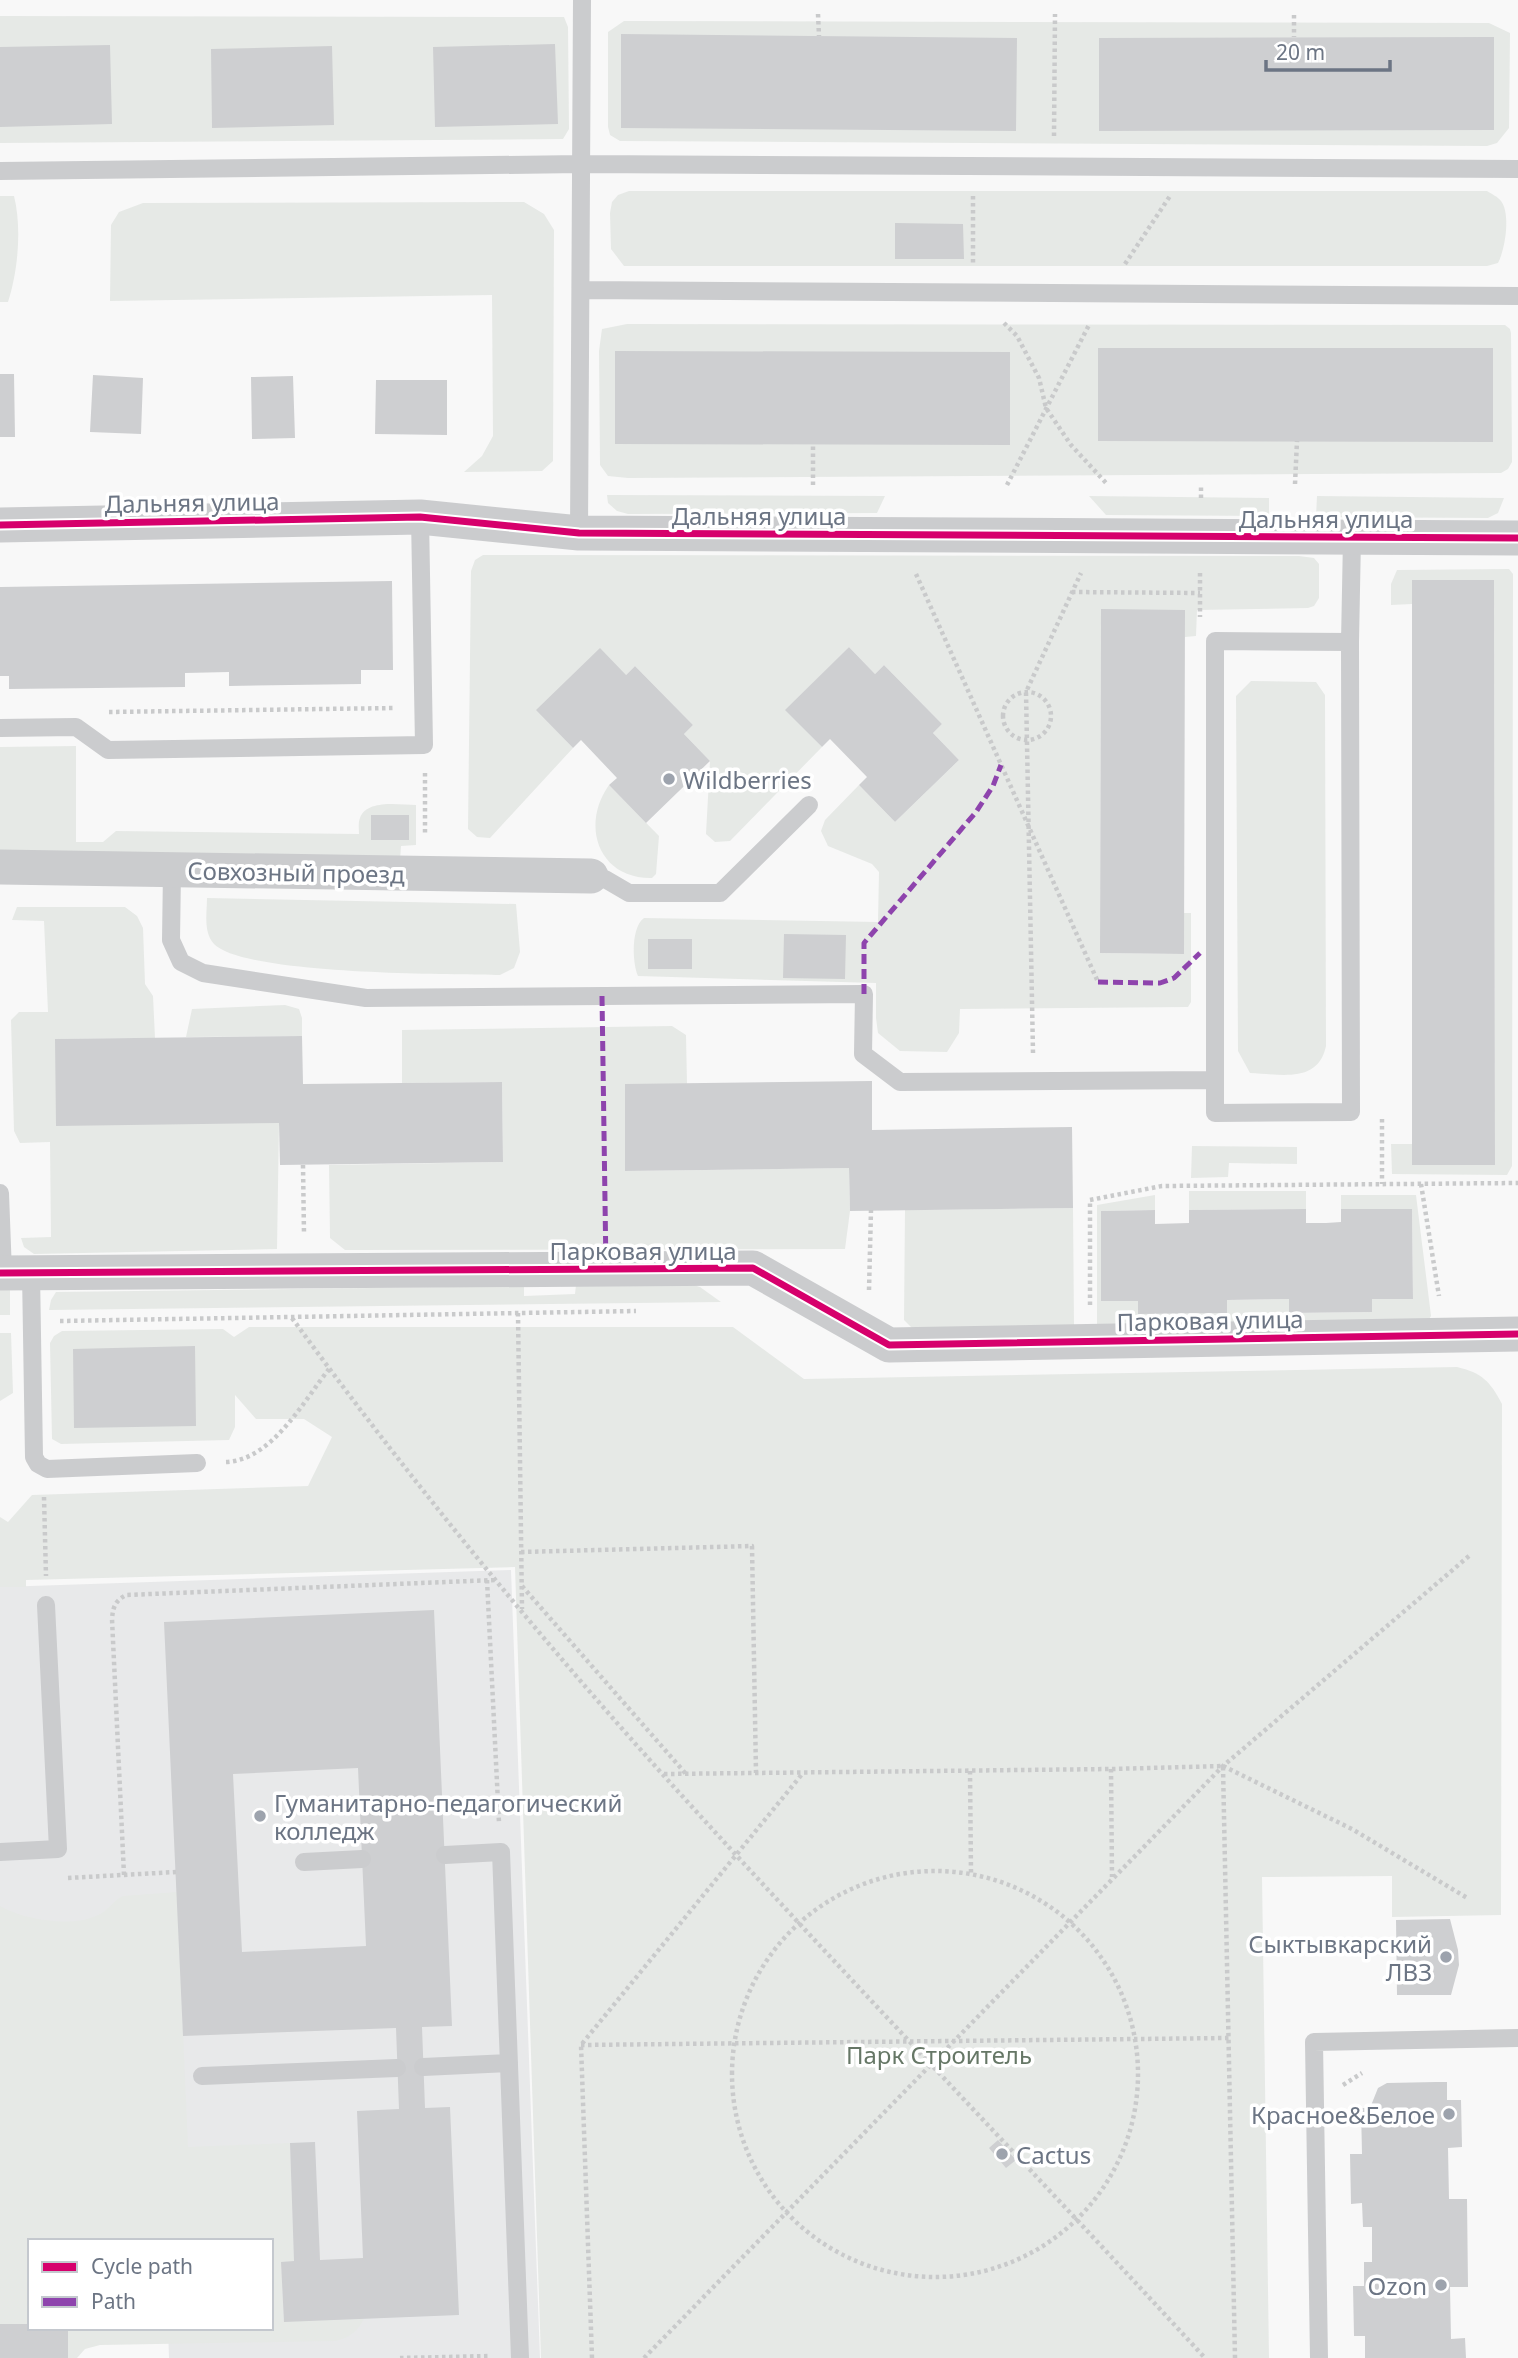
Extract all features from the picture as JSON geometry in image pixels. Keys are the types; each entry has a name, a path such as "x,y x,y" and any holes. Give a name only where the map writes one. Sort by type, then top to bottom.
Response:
{"street":[{"name":"Дальняя улица","path":"0,525 420,517 579,533 1518,538"},
{"name":"Совхозный проезд","path":"0,867 591,876"},
{"name":"Парковая улица","path":"11,1273 753,1268 889,1345 1518,1334"}],"lane":[{"path":"579,533 582,0"},
{"path":"0,171 581,164 1518,169"},
{"path":"581,290 1518,296"},
{"path":"0,728 76,727 108,750 424,744 420,517"},
{"path":"1350,642 1215,641 1214,1113 1351,1112 1352,538"},
{"path":"591,876 629,892 720,893 809,805"},
{"path":"172,871 171,940 181,961 203,973 366,998 864,994 863,1054 900,1082 1215,1080"},
{"path":"0,1193 11,1273 32,1321 34,1457 38,1464 47,1469 197,1464"},
{"path":"0,1852 58,1849 46,1605"},
{"path":"445,1855 501,1852 520,2356"},
{"path":"304,1862 362,1859"},
{"path":"1319,2358 1314,2042 1518,2038"},
{"path":"423,2067 509,2063"},
{"path":"202,2076 397,2068"}],"path":[{"path":"818,13 819,36"},
{"path":"1054,167 1055,14"},
{"path":"1294,15 1294,37"},
{"path":"972,166 973,293 1017,336 1039,378 1046,408 1071,445 1107,484"},
{"path":"1007,485 1105,293 1189,167"},
{"path":"1295,484 1297,441"},
{"path":"813,444 813,485"},
{"path":"899,535 1098,982"},
{"path":"1034,1082 1026,692 1097,536"},
{"path":"1072,592 1200,593"},
{"path":"1026,692 1042,698 1051,712 1048,729 1042,735 1027,740 1012,734 1004,720 1006,705 1011,699 1026,692"},
{"path":"97,712 401,708"},
{"path":"424,744 425,874"},
{"path":"1382,1115 1382,1184"},
{"path":"303,1165 304,1206"},
{"path":"1421,1184 1446,1335"},
{"path":"1091,1341 1090,1200 1162,1186 1518,1184"},
{"path":"870,1251 871,1210"},
{"path":"518,1270 522,1610"},
{"path":"32,1321 642,1311"},
{"path":"292,1318 495,1580 663,1774 798,1923 1205,2358"},
{"path":"197,1464 240,1460 263,1449 275,1438 329,1369"},
{"path":"43,1467 46,1605"},
{"path":"521,1552 752,1546 756,1773"},
{"path":"644,2358 1223,1766 1469,1556"},
{"path":"488,1580 501,1852"},
{"path":"176,1872 124,1875 112,1619 118,1599 125,1595 139,1594 495,1580"},
{"path":"522,1585 686,1774"},
{"path":"1223,1766 1235,2358"},
{"path":"663,1774 1223,1766 1352,1829 1469,1899"},
{"path":"1111,1769 1112,1878"},
{"path":"970,1771 971,1873"},
{"path":"592,2358 581,2045 804,1773"},
{"path":"916,1870 971,1873 1023,1889 1070,1921 1094,1946 1114,1976 1129,2010 1136,2039 1139,2082 1129,2136 1106,2185 1077,2219 1051,2241 1014,2262 973,2274 931,2277 889,2272 849,2258 813,2236 786,2212 762,2181 741,2136 734,2103 732,2070 734,2043 750,1988 774,1950 798,1923 846,1890 880,1878 916,1870"},
{"path":"581,2045 1229,2038"},
{"path":"1336,2089 1364,2072"},
{"path":"400,2358 520,2356"}],"shaded area":[{"name":"Гуманитарно-педагогический колледж","path":"511,1570 540,2358 169,2358 168,2330 273,2330 273,2239 268,2239 0,2053 0,1587"}],"green space":[{"path":"0,16 564,17 568,27 569,129 563,139 0,143"},
{"path":"624,21 1489,23 1510,33 1509,128 1497,143 1487,146 620,141 610,135 608,127 608,32"},
{"path":"629,191 1487,191 1501,201 1506,223 1505,241 1498,263 1487,266 624,266 611,249 610,213 612,202 618,195"},
{"path":"0,196 14,196 18,222 16,263 8,302 0,302"},
{"path":"524,202 544,214 554,230 553,461 542,471 464,472 482,456 493,436 492,295 110,301 111,225 119,212 143,203"},
{"path":"627,324 1505,325 1511,333 1512,462 1508,469 1501,473 608,476 600,465 599,351 602,329"},
{"path":"607,495 885,496 877,513 628,514 617,511 608,503"},
{"path":"1089,496 1269,498 1269,516 1106,515"},
{"path":"1317,496 1504,498 1498,513 1488,518 1316,517"},
{"path":"483,555 1314,558 1319,564 1319,598 1314,606 1197,610 1196,636 1185,637 1185,610 1101,610 1100,953 1184,954 1184,913 1191,913 1191,1002 1188,1007 960,1009 959,1033 947,1052 900,1051 878,1033 876,983 638,976 634,946 637,929 644,918 878,922 879,872 872,864 828,846 821,831 825,820 859,785 895,822 959,760 933,733 942,724 884,665 875,674 849,647 786,710 822,747 730,841 715,842 706,834 710,761 684,734 693,725 635,666 626,675 537,710 573,748 490,838 477,837 468,829 471,571 475,560"},
{"path":"1509,569 1513,574 1512,1166 1507,1175 1392,1174 1391,1144 1412,1144 1495,1164 1494,580 1412,580 1412,604 1391,605 1391,584 1397,570"},
{"path":"1251,681 1316,682 1325,695 1326,1046 1322,1058 1315,1066 1296,1074 1250,1073 1238,1051 1236,696"},
{"path":"76,746 76,842 103,842 116,831 359,834 359,820 364,812 369,808 393,804 416,805 416,845 401,846 400,860 0,856 0,747"},
{"path":"609,785 659,836 656,874 652,878 634,876 619,870 607,860 600,847 596,833 596,817 600,801"},
{"path":"207,898 516,904 520,952 514,968 500,975 350,971 264,962 233,954 214,944 207,928"},
{"path":"17,907 125,907 137,916 143,928 145,984 153,996 155,1038 55,1039 279,1123 277,1249 34,1254 24,1247 21,1238 51,1237 50,1142 20,1143 14,1131 11,1020 19,1012 48,1012 44,921 12,920"},
{"path":"285,1005 299,1009 302,1036 186,1037 192,1009"},
{"path":"672,1026 686,1035 687,1084 625,1085 625,1171 849,1168 850,1211 845,1249 345,1250 330,1238 329,1165 503,1162 502,1082 402,1083 402,1030"},
{"path":"1192,1146 1297,1147 1297,1164 1229,1163 1228,1177 1191,1178"},
{"path":"1189,1191 1306,1191 1306,1209 1189,1210"},
{"path":"1155,1195 1155,1210 1101,1211 1101,1301 1138,1301 1139,1314 1226,1313 1227,1300 1289,1299 1289,1313 1372,1312 1372,1299 1413,1299 1412,1209 1341,1209 1341,1195 1416,1195 1431,1316 1426,1324 1101,1326 1097,1324 1097,1205"},
{"path":"1073,1208 1074,1325 912,1328 904,1320 905,1210"},
{"path":"690,1284 700,1287 721,1302 49,1310 56,1292 524,1286 524,1296 575,1294 576,1285"},
{"path":"10,1285 10,1315 0,1315 0,1286"},
{"name":"Парк Строитель","path":"249,1327 733,1327 804,1379 1457,1367 1479,1375 1489,1384 1502,1404 1501,1915 1392,1917 1392,1876 1262,1877 1269,2358 541,2358 515,1567 26,1580 26,1587 0,1587 0,1517 8,1522 32,1495 308,1486 332,1437 304,1419 256,1419 235,1395 235,1427 229,1440 61,1444 52,1439 50,1343 54,1336 62,1331 223,1329 234,1337"},
{"path":"0,1333 11,1333 13,1393 0,1401"},
{"path":"177,1892 188,2147 290,2143 294,2261 281,2262 284,2321 364,2319 348,2336 335,2341 100,2345 85,2349 77,2358 0,2358 0,1906 36,1919 65,1922 91,1918 102,1913 123,1896"}],"building":[{"path":"621,34 1017,38 1016,131 621,128"},
{"path":"1494,37 1494,130 1099,131 1099,38"},
{"path":"555,44 558,124 435,127 433,47"},
{"path":"110,45 112,124 0,127 0,47"},
{"path":"332,46 334,125 212,128 211,49"},
{"path":"895,223 963,224 964,259 895,259"},
{"path":"1098,348 1493,348 1493,442 1098,441"},
{"path":"615,351 1010,352 1010,445 615,444"},
{"path":"0,374 14,374 15,437 0,437"},
{"path":"93,375 143,378 141,434 90,432"},
{"path":"293,376 295,438 252,439 251,377"},
{"path":"376,380 447,380 447,435 375,434"},
{"path":"1412,580 1494,580 1495,1165 1412,1165"},
{"path":"392,581 393,670 361,670 361,684 229,686 229,672 185,673 185,687 9,689 9,676 0,676 0,587"},
{"path":"1101,609 1185,610 1184,954 1100,953"},
{"path":"849,647 875,674 884,665 942,724 933,733 959,760 895,822 859,785 867,777 830,739 822,747 785,710"},
{"path":"600,648 626,675 635,666 693,725 684,734 710,761 646,823 609,785 617,778 581,740 573,748 536,710"},
{"path":"371,815 409,815 409,840 371,840"},
{"path":"784,934 846,935 845,979 783,978"},
{"path":"648,939 692,939 692,969 648,969"},
{"path":"302,1036 303,1084 502,1082 503,1162 280,1165 279,1123 56,1126 55,1039"},
{"path":"872,1081 872,1130 1072,1127 1073,1208 850,1211 849,1168 625,1171 625,1084"},
{"path":"1306,1209 1306,1223 1326,1223 1341,1222 1341,1209 1412,1209 1413,1299 1372,1299 1372,1312 1289,1313 1289,1299 1227,1300 1227,1313 1138,1314 1138,1301 1101,1301 1101,1211 1155,1210 1155,1224 1189,1223 1189,1210"},
{"path":"195,1346 196,1426 74,1428 73,1349"},
{"path":"434,1610 452,2026 422,2027 425,2108 450,2107 459,2315 284,2322 281,2262 294,2261 290,2143 315,2142 320,2260 363,2258 357,2111 399,2109 396,2028 183,2036 164,1622","holes":["358,1768 366,1946 242,1952 233,1774"]},
{"path":"1450,1919 1459,1965 1451,1995 1397,1995 1396,1920"},
{"path":"1447,2082 1447,2100 1461,2100 1462,2147 1448,2148 1449,2199 1467,2199 1468,2287 1450,2287 1451,2339 1465,2338 1466,2358 1365,2358 1365,2336 1354,2336 1353,2286 1364,2286 1364,2262 1372,2262 1372,2227 1363,2227 1362,2203 1351,2204 1350,2154 1362,2154 1361,2108 1370,2108 1378,2088 1387,2083"},
{"name":"Cactus","path":"998,2140 1016,2160 1006,2168 989,2148"},
{"path":"0,2324 28,2324 28,2330 68,2330 68,2358 0,2358"}],"marked path":[{"path":"864,994 864,943 976,812 993,786 1001,765"},
{"path":"1098,982 1160,983 1174,978 1200,953"},
{"path":"602,996 606,1269"}],"cycle path":[{"path":"0,525 420,517 579,533 1518,538"},
{"path":"0,1273 753,1268 889,1345 1518,1334"}],"place":[{"name":"Wildberries","path":"669,779"},
{"name":"Гуманитарно-педагогический колледж","path":"260,1816"},
{"name":"Сыктывкарский ЛВЗ","path":"1446,1957"},
{"name":"Красное&Белое","path":"1449,2114"},
{"name":"Cactus","path":"1002,2154"},
{"name":"Ozon","path":"1441,2285"}]}
